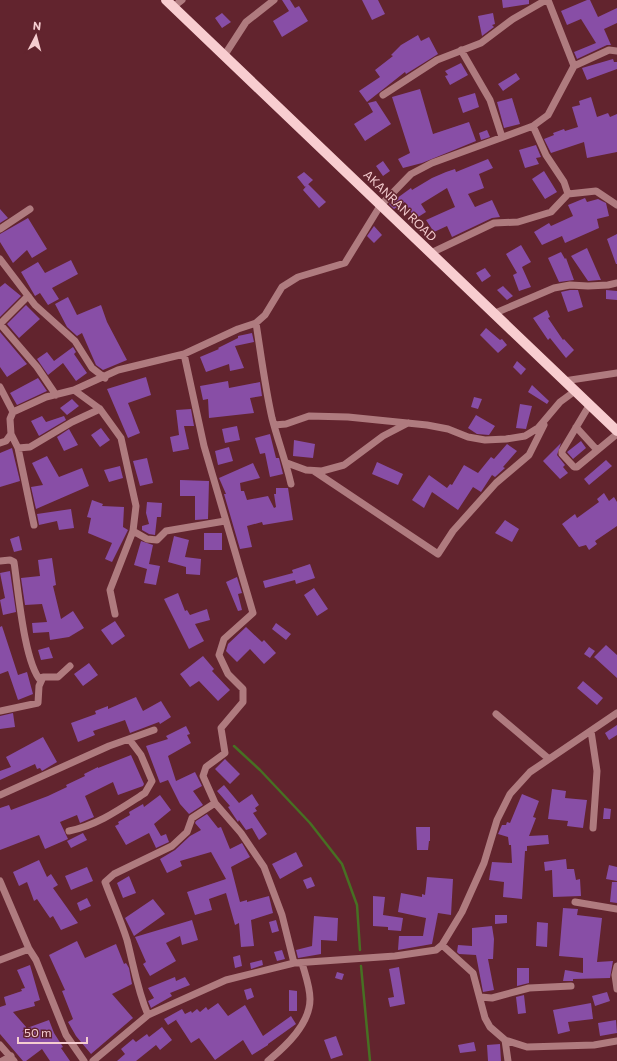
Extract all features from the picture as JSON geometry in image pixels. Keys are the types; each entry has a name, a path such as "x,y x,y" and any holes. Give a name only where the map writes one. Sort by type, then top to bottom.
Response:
{"main road":[{"name":"AKANRAN ROAD","path":"169,4 617,431"}],"street":[{"path":"169,4 182,0"},
{"path":"224,56 246,22 274,0"},
{"path":"383,95 437,60 481,43 513,19 547,0 574,66"},
{"path":"461,50 490,100 502,137"},
{"path":"34,525 18,448 11,434 10,419 13,412 105,378 118,370 184,354 238,329 256,323 265,315 282,288 298,277 345,262 380,206 411,174 432,163 533,126 548,115 574,66 609,50 617,51"},
{"path":"533,126 546,155 564,182 568,194"},
{"path":"431,254 494,224 518,222 551,212 568,194 596,191 617,205"},
{"path":"0,228 30,209"},
{"path":"0,258 29,297 75,341 92,368 105,378"},
{"path":"493,314 554,288 570,285 608,286 617,283"},
{"path":"29,297 26,298 0,324 37,367 56,395"},
{"path":"256,323 274,425 282,455 287,463 291,484"},
{"path":"184,354 204,446 253,613 224,639 219,655 228,674 243,689 244,698 243,702 221,728 225,753 206,767 203,776 215,803 241,833 264,866 282,915 294,963"},
{"path":"92,368 92,382"},
{"path":"564,381 617,373"},
{"path":"0,387 13,412"},
{"path":"74,390 100,409 121,438 136,506 133,531 110,590 115,614"},
{"path":"314,471 438,554 453,530 496,483 529,455 546,421 560,402 575,391"},
{"path":"590,404 562,451 562,454 574,467 577,467 617,434"},
{"path":"18,448 30,447 72,422 100,409"},
{"path":"274,425 286,424 309,416 348,417 448,429 468,437 484,440 525,436 546,421"},
{"path":"287,463 322,472 344,464 383,436 408,423"},
{"path":"576,427 597,450"},
{"path":"0,443 6,441 11,434"},
{"path":"133,531 147,539 157,540 166,531 225,520"},
{"path":"0,561 10,560 14,562 23,628 34,671 41,681"},
{"path":"0,712 38,703 39,686 43,677 58,676 70,666"},
{"path":"439,948 462,912 484,863 497,820 510,794 530,772 617,713"},
{"path":"496,714 548,759"},
{"path":"0,795 109,746 154,730"},
{"path":"591,731 597,771 593,828"},
{"path":"69,831 87,827 104,820 145,793 150,787 152,781 141,755 129,739"},
{"path":"148,1015 139,994 122,927 115,913 114,904 105,882 114,874 172,846 187,832 192,818 215,803"},
{"path":"0,881 29,948 36,960 66,1035 84,1061"},
{"path":"575,902 617,909"},
{"path":"0,960 29,948"},
{"path":"93,1061 148,1015 226,980 294,963 395,956 439,948 449,951 473,973 485,1018 490,1027 505,1040 527,1048 594,1045 617,1041"},
{"path":"273,1059 303,1025 309,1014 310,998 302,963"},
{"path":"617,966 615,975 617,989"},
{"path":"480,997 492,998 529,988 571,986"},
{"path":"505,1040 508,1061"},
{"path":"0,1045 12,1058 2,1061"}],"building":[{"path":"282,0 290,0 295,8 299,6 308,21 282,37 273,21 289,11"},
{"path":"362,0 378,0 385,14 372,20"},
{"path":"502,0 529,0 529,4 503,8"},
{"path":"590,0 598,17 617,8 617,23 604,29 611,45 607,45 577,59 574,52 596,43 581,19 567,25 561,11"},
{"path":"222,13 231,22 222,28 215,18"},
{"path":"493,13 495,24 492,25 494,27 482,36 478,16"},
{"path":"418,35 421,41 429,37 438,54 406,74 405,72 367,102 359,91 380,77 375,70 393,56 391,55 401,45"},
{"path":"613,59 614,62 617,62 617,69 587,80 582,68"},
{"path":"461,63 468,75 450,85 445,76 448,75 445,71"},
{"path":"516,73 520,79 503,91 498,84"},
{"path":"420,89 433,134 469,122 476,141 422,163 403,168 398,159 410,153 392,97"},
{"path":"475,93 479,107 463,113 458,98"},
{"path":"591,97 597,117 608,113 610,117 617,114 617,152 587,158 584,142 551,153 544,139 554,135 553,133 564,129 565,131 578,127 572,107 580,105 579,101"},
{"path":"512,98 520,124 504,128 497,102"},
{"path":"376,101 391,124 365,141 354,124 373,112 368,103"},
{"path":"487,130 490,137 481,140 479,133"},
{"path":"536,145 541,157 536,158 539,164 525,168 519,150"},
{"path":"488,159 493,168 479,174 484,188 468,194 475,207 492,200 500,217 492,218 452,237 447,226 434,232 426,220 455,207 447,188 421,204 426,212 415,219 405,202 394,209 389,204 411,188 412,190 432,178 455,169 456,172"},
{"path":"383,161 390,171 383,176 376,166"},
{"path":"544,171 557,192 545,199 532,179"},
{"path":"304,172 313,180 305,187 297,177"},
{"path":"308,184 326,202 319,208 303,190"},
{"path":"585,198 587,202 598,199 606,203 609,216 597,219 599,228 565,243 562,236 542,245 534,232 549,223 551,226 573,216 568,205"},
{"path":"0,209 8,218 0,223"},
{"path":"28,218 47,249 32,258 27,250 13,263 0,242 0,234"},
{"path":"374,226 382,235 374,243 367,236"},
{"path":"617,234 617,264 616,264 607,239"},
{"path":"521,245 531,262 522,267 531,287 519,291 513,275 517,273 506,254"},
{"path":"587,248 601,280 588,281 571,256"},
{"path":"561,252 565,259 566,258 574,280 559,282 548,258"},
{"path":"71,260 78,274 52,288 59,299 48,305 40,293 35,296 21,272 38,262 45,273"},
{"path":"485,268 491,276 482,282 476,273"},
{"path":"5,283 21,296 0,317 0,287"},
{"path":"503,286 513,296 507,300 497,290"},
{"path":"578,290 583,307 568,312 561,292"},
{"path":"606,290 617,291 617,300 606,299"},
{"path":"68,297 77,315 101,305 107,322 127,360 103,370 96,365 82,333 77,336 67,327 55,304"},
{"path":"26,305 40,319 19,338 7,324"},
{"path":"547,310 550,317 548,318 563,340 564,339 574,350 566,358 550,338 548,340 533,318"},
{"path":"486,328 500,340 502,339 507,345 498,353 480,335"},
{"path":"0,332 27,364 7,377 0,367"},
{"path":"252,333 254,342 235,346 244,368 230,371 229,364 206,372 200,357 219,349 218,348 238,338 238,336"},
{"path":"73,347 76,352 74,354 87,373 76,381 63,363 48,375 37,359 47,352 54,361"},
{"path":"517,361 526,369 521,375 513,367"},
{"path":"146,377 151,395 128,403 140,433 128,438 107,389"},
{"path":"38,378 47,391 17,405 10,393"},
{"path":"228,381 229,388 260,382 262,396 250,398 254,413 209,418 208,399 203,400 200,386"},
{"path":"532,385 549,401 547,404 528,392"},
{"path":"474,397 482,399 478,409 471,407"},
{"path":"72,399 79,406 67,415 60,408"},
{"path":"520,404 532,406 526,429 516,428"},
{"path":"191,409 194,426 184,426 189,449 173,452 170,437 179,435 176,410"},
{"path":"476,415 495,426 489,435 477,434 468,428"},
{"path":"42,416 46,422 64,416 66,420 39,436 31,421"},
{"path":"237,426 240,440 225,443 222,429"},
{"path":"101,428 110,440 100,447 91,435"},
{"path":"69,429 78,445 64,451 57,437"},
{"path":"270,434 276,458 279,458 283,474 270,477 265,453 260,454 255,438"},
{"path":"294,440 315,444 313,458 293,456"},
{"path":"581,441 586,448 573,459 567,452"},
{"path":"561,443 557,455 565,465 563,467 568,473 560,479 543,461"},
{"path":"507,444 517,451 503,467 505,468 495,477 492,475 481,492 473,487 458,510 432,492 424,508 412,500 429,475 447,488 450,484 452,485 464,465 478,473 491,457 494,459"},
{"path":"229,447 233,461 218,465 215,451"},
{"path":"12,448 20,481 0,487 0,453"},
{"path":"47,456 59,477 82,468 89,486 36,509 31,487 43,485 32,463"},
{"path":"147,458 153,483 140,486 133,461"},
{"path":"606,460 612,466 589,485 584,479"},
{"path":"377,462 403,474 398,485 372,474"},
{"path":"253,463 260,478 240,483 241,491 244,491 247,500 268,496 274,508 276,507 274,494 276,494 276,488 288,488 293,520 263,525 262,522 247,526 252,547 240,549 224,494 226,494 219,478"},
{"path":"120,466 123,478 109,482 104,470"},
{"path":"180,480 209,481 208,519 195,520 195,496 180,496"},
{"path":"604,493 609,501 614,497 617,502 617,526 595,541 597,544 589,550 586,545 579,547 562,524 575,514 577,518 599,502 597,499"},
{"path":"92,500 103,504 102,506 124,507 123,527 128,530 112,562 105,559 112,543 88,533 91,518 87,517"},
{"path":"147,502 162,503 161,517 157,517 155,535 149,534 142,530 142,526 149,524 146,513"},
{"path":"71,509 74,528 59,530 57,521 39,525 37,514"},
{"path":"505,520 519,529 512,542 495,533"},
{"path":"204,533 222,533 222,550 204,550"},
{"path":"19,536 22,550 14,552 10,539"},
{"path":"174,536 189,540 185,557 201,559 200,575 186,574 186,567 168,562"},
{"path":"141,541 153,545 149,564 160,566 156,585 144,583 147,569 134,565"},
{"path":"52,558 56,585 53,586 61,619 73,611 84,628 69,637 50,640 49,632 33,633 32,623 47,622 42,604 25,605 21,578 40,576 38,560"},
{"path":"310,564 315,578 296,584 295,580 265,588 263,581 293,573 292,570"},
{"path":"10,571 16,612 3,615 0,600 5,598 0,573"},
{"path":"237,577 242,593 238,594 242,610 238,611 226,582"},
{"path":"314,588 328,609 317,616 304,595"},
{"path":"178,593 185,611 187,610 190,615 207,609 210,620 195,624 204,641 189,649 164,599"},
{"path":"115,621 125,636 112,645 101,630"},
{"path":"276,623 291,634 286,640 272,629"},
{"path":"2,626 18,675 27,672 33,694 18,700 8,671 0,674 0,627"},
{"path":"246,627 262,642 264,640 276,653 264,664 250,649 237,662 226,651 228,644"},
{"path":"606,645 617,655 617,678 594,657"},
{"path":"49,647 53,658 41,660 38,650"},
{"path":"589,647 595,651 590,658 584,654"},
{"path":"203,656 214,669 212,671 230,690 218,701 199,681 190,687 180,674"},
{"path":"89,663 98,675 83,686 74,674"},
{"path":"583,681 603,698 597,705 577,688"},
{"path":"136,697 143,711 161,701 171,717 160,724 159,722 130,733 125,720 93,731 95,735 78,742 71,723 96,714 95,711 108,706 108,709"},
{"path":"13,713 15,727 0,729 0,716"},
{"path":"617,725 617,735 609,740 605,733"},
{"path":"186,726 190,734 187,735 191,743 168,756 176,781 195,772 202,786 193,791 203,805 189,814 180,804 168,780 160,783 146,746 168,739 166,736"},
{"path":"43,737 57,762 42,771 40,768 37,769 35,764 0,780 0,771 11,767 6,757"},
{"path":"131,755 144,784 143,786 118,795 113,782 85,796 94,817 80,823 77,815 60,822 68,839 45,849 39,835 0,850 0,808 9,805 11,810 48,796 67,787 66,785 85,776 84,774 98,767"},
{"path":"225,759 240,774 230,784 215,769"},
{"path":"224,785 239,803 252,794 259,805 255,808 257,811 253,813 267,834 259,840 252,828 246,830 239,820 238,822 228,807 230,806 217,791"},
{"path":"552,789 566,791 565,798 587,800 583,828 567,826 568,821 548,819"},
{"path":"522,794 539,801 533,817 536,818 529,836 548,835 549,844 527,846 527,851 525,851 522,899 503,897 504,882 489,880 492,862 512,863 511,845 509,845 508,837 498,834 502,825 506,825 507,822 510,823"},
{"path":"160,795 171,810 154,824 161,836 166,834 169,842 156,848 149,833 126,845 115,826 119,824 118,822 130,815 129,812 143,804 144,807"},
{"path":"604,808 611,809 610,819 603,819"},
{"path":"207,814 218,828 221,827 230,849 242,843 250,857 231,867 240,902 247,900 247,902 269,896 273,913 251,920 254,946 241,947 239,923 235,925 226,893 209,899 212,910 195,915 187,892 226,879 211,852 180,861 182,866 167,873 160,859 175,850 190,836 201,830 195,823"},
{"path":"416,827 430,827 430,841 428,850 417,850"},
{"path":"83,833 87,840 71,848 67,841"},
{"path":"296,852 303,866 280,879 272,864"},
{"path":"566,859 567,869 574,869 576,880 580,879 581,896 553,897 552,870 545,871 544,862"},
{"path":"39,860 47,877 51,874 58,885 53,888 78,923 61,930 53,916 50,918 37,899 34,901 27,882 19,886 13,872"},
{"path":"609,865 617,867 617,881 606,879"},
{"path":"87,867 93,881 71,890 65,876"},
{"path":"129,876 136,893 123,898 117,883"},
{"path":"311,877 315,886 307,889 303,880"},
{"path":"427,877 453,879 451,915 438,913 432,944 398,950 399,936 423,936 426,918 398,912 401,893 422,897 422,894 425,895"},
{"path":"612,882 617,882 617,903 610,902"},
{"path":"373,896 385,897 383,915 403,918 401,931 388,930 388,927 373,926"},
{"path":"87,898 91,906 80,911 77,903"},
{"path":"153,899 165,914 134,936 125,918"},
{"path":"563,908 578,909 577,915 602,918 597,962 613,961 610,978 573,979 573,981 563,981 565,970 583,973 583,958 559,956"},
{"path":"495,915 507,915 507,923 495,924"},
{"path":"314,916 338,918 337,941 321,940 321,954 298,958 296,950 312,946"},
{"path":"192,920 198,940 182,945 180,936 166,943 176,961 150,976 143,964 146,962 135,937"},
{"path":"276,920 279,931 272,933 269,922"},
{"path":"537,922 548,923 547,947 536,946"},
{"path":"492,926 494,939 493,959 488,959 494,990 483,992 476,955 459,954 457,952 458,945 472,946 472,928"},
{"path":"77,941 85,958 116,944 124,964 126,963 129,968 132,984 112,994 133,1018 91,1054 76,1036 68,1022 73,1019 62,991 65,990 49,955"},
{"path":"282,950 285,959 277,961 274,952"},
{"path":"240,955 242,966 235,968 233,957"},
{"path":"262,960 263,965 251,969 250,963"},
{"path":"30,965 40,1000 34,1002 35,1006 13,1012 27,1028 49,1020 54,1033 63,1047 61,1048 70,1061 50,1061 42,1049 26,1061 23,1061 0,1034 0,1007 6,1005 4,997 22,991 21,989 25,988 17,970"},
{"path":"399,967 405,1004 390,1007 388,998 394,997 389,969"},
{"path":"517,968 529,968 529,983 517,986"},
{"path":"337,972 344,974 342,980 335,978"},
{"path":"175,977 176,981 185,977 190,985 170,993 172,996 151,1008 148,1001 154,998 148,988"},
{"path":"251,988 254,997 247,1000 244,990"},
{"path":"289,990 297,991 297,1011 289,1011"},
{"path":"607,992 610,1001 595,1006 592,996"},
{"path":"524,995 526,1013 518,1014 516,997"},
{"path":"218,1003 228,1016 245,1005 263,1036 291,1016 296,1024 252,1055 243,1040 215,1060 199,1038 191,1043 176,1020 179,1018 168,1025 164,1019 182,1009 185,1014 191,1011 192,1013 197,1009 200,1012 206,1007 208,1010"},
{"path":"591,1003 593,1019 568,1022 570,1031 558,1034 553,1010"},
{"path":"616,1020 617,1033 600,1036 598,1023"},
{"path":"162,1027 172,1040 160,1050 156,1045 136,1061 117,1061 125,1054 121,1049 133,1039 136,1042 147,1034 149,1037"},
{"path":"336,1036 343,1055 331,1059 324,1040"},
{"path":"474,1042 476,1051 460,1053 458,1045"},
{"path":"500,1044 501,1061 488,1061 487,1045"}],"waterway":[{"path":"234,746 260,770 310,823 342,864 357,905 360,950"},
{"path":"361,966 370,1061"}]}
